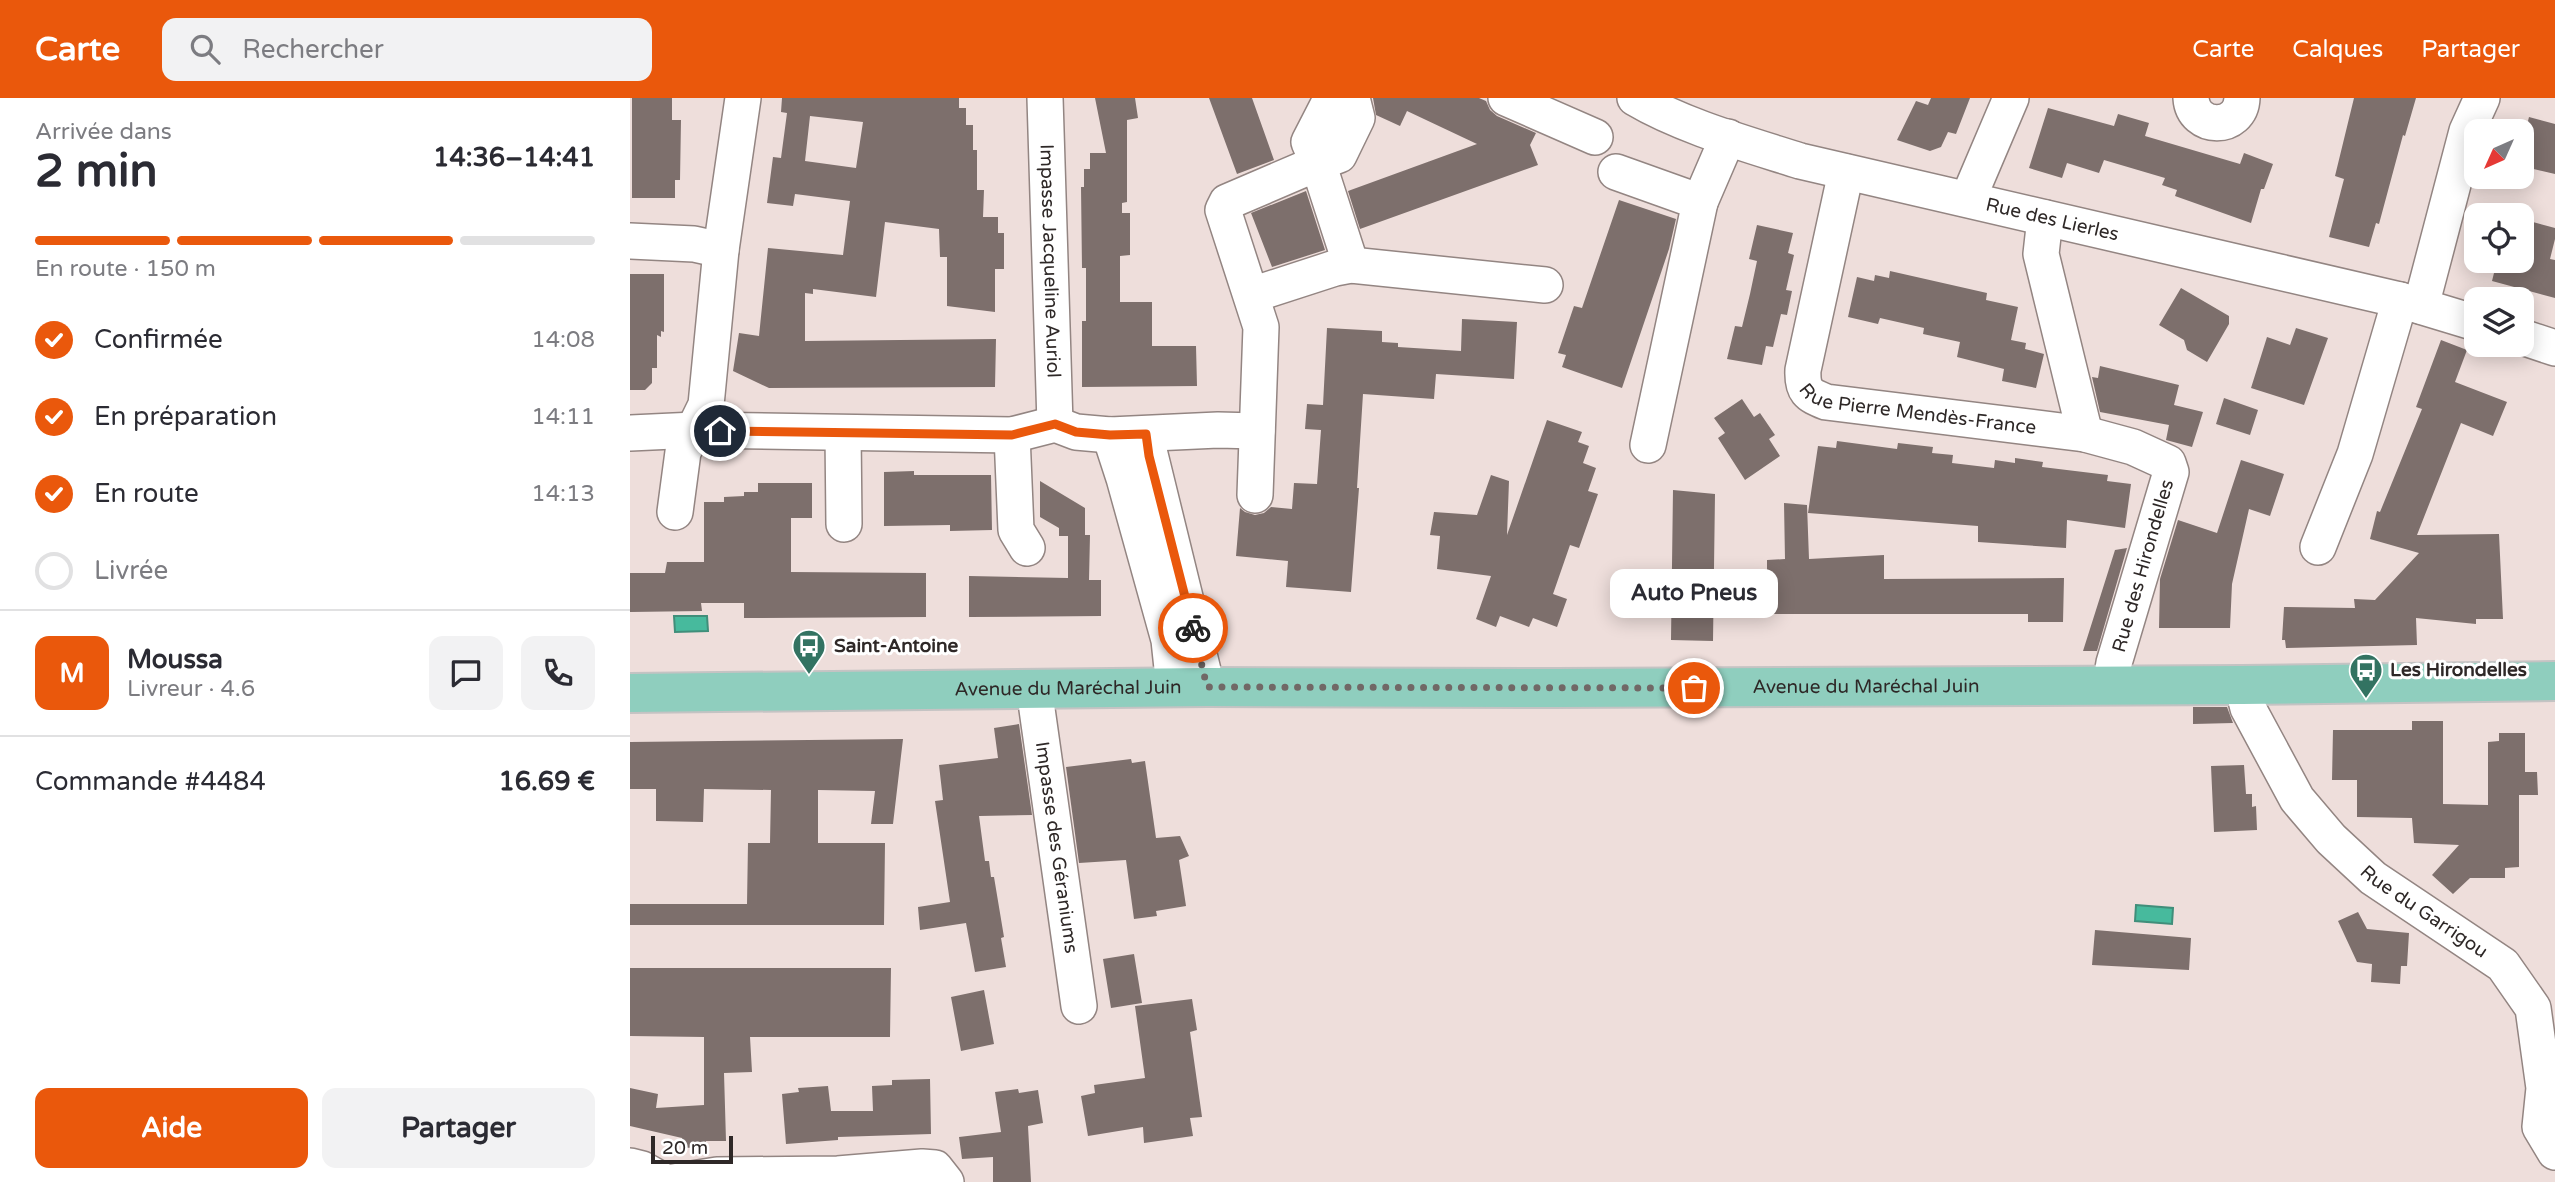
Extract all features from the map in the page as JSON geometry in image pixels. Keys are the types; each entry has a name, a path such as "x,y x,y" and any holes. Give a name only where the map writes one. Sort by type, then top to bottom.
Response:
{"main road":[{"name":"Avenue du Maréchal Juin","path":"630,693 1190,687 2110,686 2555,681"}],"street":[{"path":"675,512 683,452 706,405 722,250 743,98"},
{"name":"Impasse Jacqueline Auriol","path":"1045,98 1055,424"},
{"path":"1342,98 1326,107 1310,142 1351,265"},
{"path":"1255,495 1261,327 1223,210 1227,201 1339,155 1357,118 1352,98"},
{"path":"1506,98 1595,137"},
{"name":"Rue des Lierles","path":"1634,98 1728,137 1800,161 2410,303 2464,319"},
{"path":"1968,199 2011,98"},
{"path":"2192,98 2196,113 2213,124 2232,119 2238,112 2242,98"},
{"path":"2318,547 2355,454 2410,303 2467,131 2482,98"},
{"path":"1648,445 1700,202 1728,137"},
{"path":"1616,172 1700,202"},
{"name":"Rue Pierre Mendès-France","path":"1846,172 1803,370 1802,384 1807,392 1826,402 2085,434"},
{"path":"2045,218 2041,254 2085,434"},
{"path":"630,241 694,244 722,250"},
{"path":"1252,295 1351,265 1545,285"},
{"path":"2534,341 2555,348"},
{"path":"630,433 695,430 1012,435 1055,424 1076,432 1110,435 1257,431"},
{"path":"843,433 844,524"},
{"path":"1146,434 1190,687"},
{"name":"Rue des Hirondelles","path":"2085,434 2152,454 2168,463 2171,472 2114,663 2110,686"},
{"path":"1012,435 1016,530 1027,548"},
{"path":"1110,435 1169,640 1190,687"},
{"name":"Rue du Garrigou","path":"2242,685 2248,708 2297,799 2331,839 2373,878 2503,965 2533,1009 2544,1088 2540,1127 2555,1152"},
{"name":"Impasse des Géraniums","path":"1034,688 1079,1006"},
{"path":"630,1166 642,1169 665,1182"},
{"path":"673,1182 717,1175 838,1174 922,1167 936,1168 946,1182"}],"shaded area":[{"path":"674,616 707,616 708,631 675,632"},
{"path":"2136,905 2173,908 2172,924 2135,921"}],"building":[{"path":"632,98 672,98 672,120 681,120 680,180 675,180 675,198 632,198"},
{"path":"782,98 959,98 959,108 966,108 966,125 973,125 973,150 977,150 977,190 984,190 983,217 998,217 998,233 1004,233 1004,269 995,269 995,312 947,306 947,257 940,257 939,229 885,222 876,297 813,289 813,294 805,293 805,341 996,339 995,387 769,388 733,371 739,333 759,336 768,248 843,255 850,201 795,194 793,206 767,203 773,157 781,158 787,113 781,112","holes":["810,116 863,122 856,168 805,161"]},
{"path":"1095,98 1135,98 1138,118 1127,120 1127,202 1122,203 1122,213 1130,213 1130,255 1120,256 1120,302 1152,302 1152,346 1196,346 1197,386 1082,387 1082,321 1086,321 1086,268 1082,268 1081,187 1084,187 1084,169 1090,169 1090,153 1106,153"},
{"path":"1209,98 1252,98 1274,160 1237,174"},
{"path":"1373,98 1479,98 1486,101 1497,116 1536,133 1530,145 1538,165 1360,229 1348,191 1477,144 1407,111 1400,126 1376,115"},
{"path":"1931,98 1970,98 1956,134 1948,132 1941,147 1930,151 1897,140 1916,101 1928,105"},
{"path":"2354,98 2416,98 2379,224 2376,223 2369,247 2329,237 2344,179 2335,176"},
{"path":"2048,108 2114,126 2118,114 2149,123 2145,136 2240,164 2244,153 2273,164 2264,189 2261,189 2251,223 2175,196 2177,190 2162,185 2165,178 2104,160 2099,173 2067,163 2062,178 2029,168"},
{"path":"2529,117 2555,124 2555,174 2534,169 2534,119"},
{"path":"1306,191 1325,250 1272,267 1251,213"},
{"path":"1619,200 1676,219 1669,249 1622,388 1562,367 1566,355 1558,353 1574,306 1582,308"},
{"path":"2534,222 2555,228 2550,259 2555,260 2555,298 2534,292 2534,287 2514,287 2492,281 2494,273 2534,273"},
{"path":"1757,225 1793,233 1788,253 1794,255 1786,290 1792,291 1787,315 1781,314 1773,347 1766,346 1762,365 1727,359 1735,326 1742,327 1750,294 1757,261 1749,259"},
{"path":"1890,271 1987,293 1986,300 2018,307 2011,340 2026,343 2025,349 2044,354 2036,388 2002,381 2004,369 1957,357 1960,342 1923,334 1924,328 1880,318 1878,324 1848,317 1857,277 1874,281 1875,275 1889,278"},
{"path":"630,274 664,274 664,332 661,331 661,337 657,335 657,368 652,368 652,383 645,390 630,390"},
{"path":"2181,288 2229,316 2229,324 2207,362 2187,350 2184,340 2159,325"},
{"path":"1462,319 1517,322 1514,379 1436,374 1434,399 1363,394 1351,592 1286,587 1288,561 1236,556 1240,508 1255,515 1264,513 1271,507 1292,509 1294,483 1317,484 1321,430 1305,429 1307,404 1323,405 1327,328 1382,331 1382,342 1398,343 1398,347 1461,351"},
{"path":"2296,328 2328,338 2304,405 2251,388 2267,337 2290,345"},
{"path":"2441,340 2464,349 2464,357 2455,382 2507,402 2493,436 2461,423 2417,535 2499,534 2503,619 2476,619 2476,624 2416,618 2417,645 2286,648 2285,640 2282,640 2284,607 2355,608 2354,599 2375,600 2419,553 2370,539 2377,511 2380,512 2422,409 2416,407"},
{"path":"2100,366 2179,385 2174,405 2203,412 2192,447 2166,440 2169,425 2100,412 2092,377 2098,378"},
{"path":"2224,398 2258,410 2250,435 2216,424"},
{"path":"1742,399 1754,417 1760,413 1775,435 1769,439 1780,456 1745,480 1718,438 1725,433 1714,418"},
{"path":"1547,420 1582,432 1578,442 1589,446 1583,463 1596,468 1588,491 1598,494 1579,548 1570,545 1553,594 1567,599 1557,627 1533,618 1529,627 1500,616 1496,627 1476,619 1491,576 1437,569 1440,536 1430,535 1434,512 1477,515 1491,475 1509,481 1507,535"},
{"path":"1837,441 1897,449 1898,443 1933,447 1932,453 1953,455 1952,463 1994,468 1995,460 2015,463 2015,458 2043,462 2042,467 2108,475 2107,481 2131,484 2125,528 2067,520 2066,548 1978,542 1978,526 1808,513 1818,446 1836,448"},
{"path":"2241,460 2284,474 2270,516 2249,509 2232,584 2230,628 2159,628 2160,579 2178,520 2217,533"},
{"path":"914,471 914,475 991,475 992,530 950,531 950,525 884,526 884,472"},
{"path":"1040,481 1085,508 1085,535 1090,535 1089,580 1101,580 1101,616 969,617 969,576 1068,578 1068,536 1059,536 1059,528 1040,517"},
{"path":"758,483 812,483 812,518 791,518 791,572 926,573 926,617 744,618 744,603 701,603 702,611 630,612 630,573 665,573 667,562 704,562 704,502 724,502 724,497 758,492"},
{"path":"1673,490 1715,494 1713,641 1671,640"},
{"path":"1784,503 1807,505 1809,559 1884,555 1884,579 2064,578 2063,622 2028,622 2028,614 1767,614 1767,560 1785,559"},
{"path":"2127,548 2097,651 2083,651 2115,550"},
{"path":"2193,707 2227,707 2233,723 2193,724"},
{"path":"2412,721 2443,721 2443,804 2488,805 2488,742 2499,741 2499,733 2525,733 2525,772 2537,772 2538,795 2519,795 2519,867 2505,868 2505,878 2470,878 2453,894 2432,875 2459,845 2414,843 2412,818 2357,817 2357,780 2332,780 2333,730 2412,730"},
{"path":"1019,724 1032,815 979,816 985,861 989,861 991,877 994,877 1006,967 975,972 966,923 920,930 918,907 950,902 935,801 943,800 939,765 998,758 994,728"},
{"path":"903,739 893,824 871,824 875,791 818,790 818,843 885,843 884,925 630,925 630,904 747,904 748,843 770,843 771,790 704,789 703,822 656,821 656,789 630,789 630,742"},
{"path":"1131,759 1132,763 1145,761 1156,838 1180,836 1189,856 1179,860 1186,906 1156,911 1157,916 1134,919 1126,860 1079,863 1066,767"},
{"path":"2244,765 2246,794 2252,794 2252,807 2256,806 2257,830 2214,832 2211,766"},
{"path":"2358,912 2367,929 2409,933 2407,966 2401,966 2400,984 2371,982 2372,964 2357,962 2338,921"},
{"path":"2095,930 2191,938 2189,970 2092,965"},
{"path":"1134,954 1142,1003 1111,1008 1103,959"},
{"path":"630,968 891,968 890,1037 750,1037 752,1072 724,1073 726,1141 706,1141 706,1147 683,1148 682,1138 630,1126 630,1088 658,1094 656,1108 704,1105 704,1037 630,1036"},
{"path":"984,990 994,1044 961,1051 951,997"},
{"path":"1192,999 1197,1030 1190,1032 1202,1117 1190,1118 1193,1136 1144,1143 1143,1127 1088,1136 1081,1096 1095,1093 1094,1085 1145,1078 1135,1006"},
{"path":"930,1079 931,1134 838,1137 838,1140 786,1144 782,1094 799,1092 798,1088 828,1086 831,1111 873,1111 872,1086 892,1085 892,1080"},
{"path":"1018,1089 1019,1093 1038,1090 1043,1123 1028,1126 1031,1182 993,1182 993,1157 962,1159 959,1137 1001,1132 995,1092"}],"way so far":[{"path":"1193,628 1207,687 1694,688"}],"place":[{"name":"Saint-Antoine","path":"809,676"},
{"name":"Auto Pneus","path":"1694,688"},
{"name":"Les Hirondelles","path":"2366,700"}],"route":[{"path":"720,431 1012,435 1055,424 1076,432 1146,434 1149,456 1193,628"}]}
